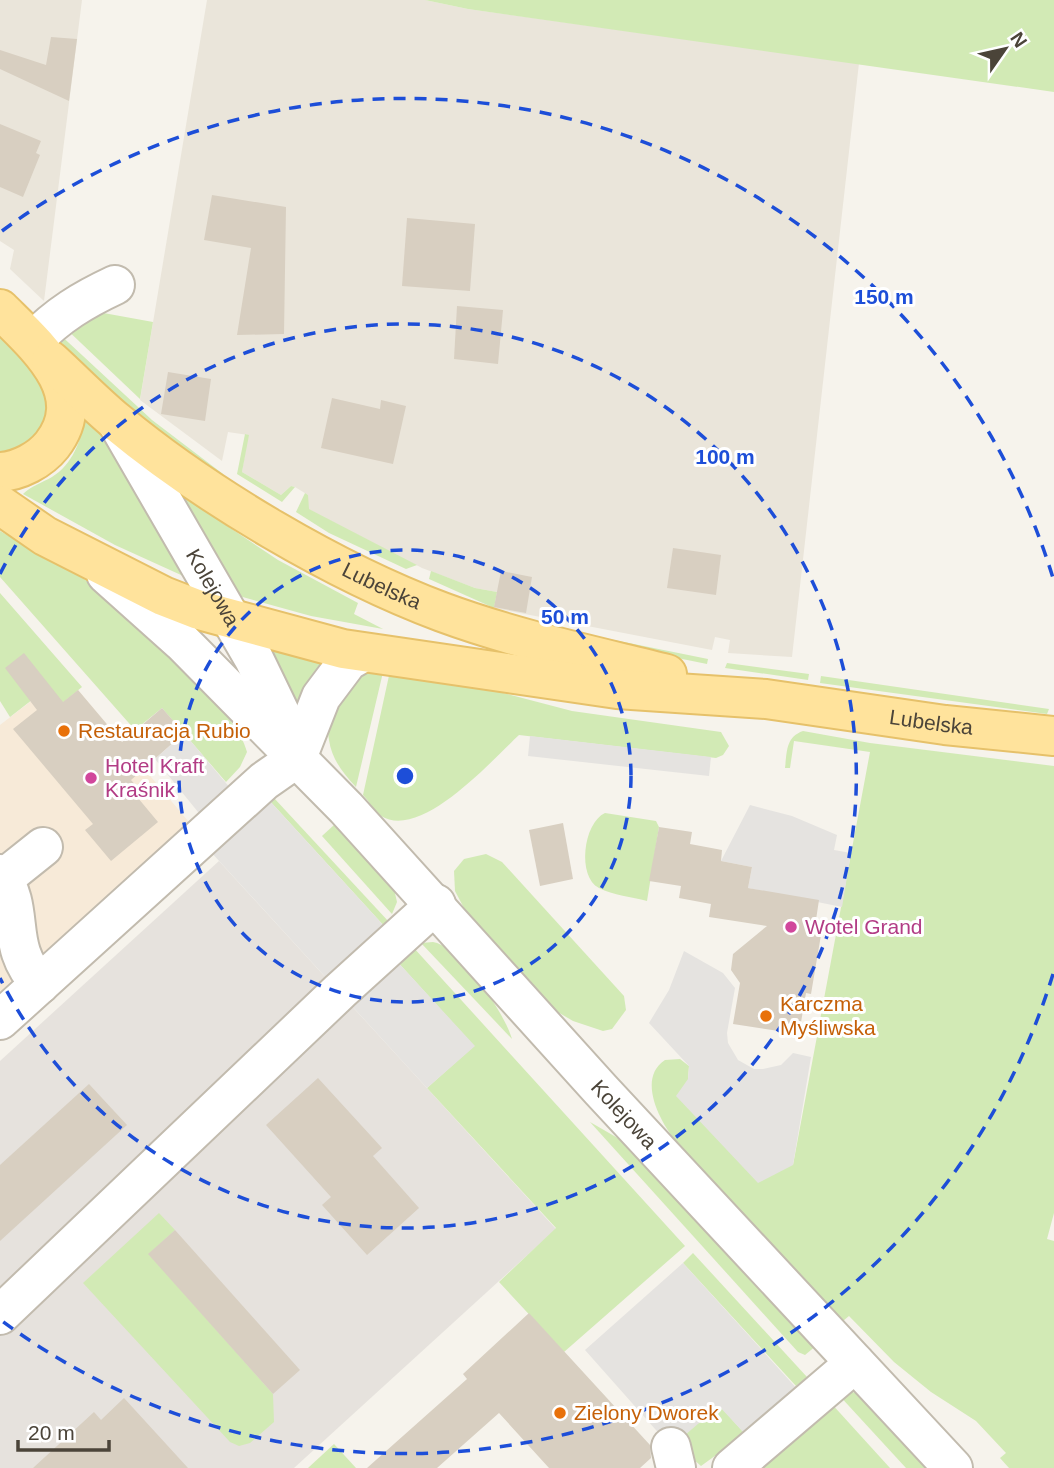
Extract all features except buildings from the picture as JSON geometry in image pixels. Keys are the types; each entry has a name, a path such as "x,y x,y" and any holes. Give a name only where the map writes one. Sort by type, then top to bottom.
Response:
{"main road":[{"name":"Lubelska","path":"0,309 117,422 205,485 307,549 420,603 522,638 766,699"},
{"path":"0,472 33,461 58,436 65,418 66,400 42,351"},
{"name":"Lubelska","path":"0,505 45,536 163,596 232,620 362,653 617,689 766,699 945,725 1054,736"}],"street":[{"path":"42,351 63,313 115,285"},
{"name":"Kolejowa","path":"117,422 271,692 296,758"},
{"name":"Kolejowa","path":"82,556 182,642 436,904 601,1090 953,1468"},
{"path":"0,1020 264,781 296,758 321,696 348,661 362,653"},
{"path":"40,984 9,949 15,912 2,876 43,847"},
{"path":"0,1315 436,904"},
{"path":"732,1468 855,1363"}],"shaded area":[{"path":"0,0 82,0 44,301 10,269 14,250 0,241"},
{"path":"207,0 425,0 468,9 859,63 792,657 728,653 730,640 715,637 712,650 494,608 497,592 475,588 422,568 308,509 308,495 295,487 291,486 281,495 242,472 248,435 228,432 222,461 140,400"},
{"path":"47,689 78,690 193,827 0,997 0,725"},
{"path":"184,733 241,801 268,799 385,927 394,958 475,1046 427,1088 199,839 211,828 155,759"},
{"path":"530,736 711,757 709,776 528,756"},
{"path":"750,805 792,816 837,835 834,850 851,853 842,907 748,888 752,867 721,861"},
{"path":"219,861 556,1229 294,1468 0,1468 0,1061"},
{"path":"684,951 723,973 735,988 727,1033 728,1043 738,1060 754,1069 763,1069 781,1065 793,1053 811,1057 793,1165 758,1183 676,1096 688,1079 689,1066 649,1023 669,990"},
{"path":"683,1263 809,1402 757,1447 719,1406 671,1447 585,1350"}],"green space":[{"path":"425,0 1054,0 1054,92 468,9"},
{"path":"98,312 153,322 140,399 61,324"},
{"path":"55,330 152,420 223,474 220,479 125,405 51,333"},
{"path":"0,335 37,377 47,402 46,415 35,438 0,456"},
{"path":"84,418 109,439 192,580 115,545 23,494 65,466 78,443"},
{"path":"245,434 249,435 242,472 281,495 291,486 295,487 282,502 237,474"},
{"path":"305,493 308,495 309,509 417,565 406,569 329,533 296,512"},
{"path":"181,495 278,560 358,603 354,614 383,629 311,616 232,594"},
{"path":"0,531 64,566 102,592 150,634 202,686 224,711 247,752 240,767 226,782 162,708 135,730 0,577"},
{"path":"431,571 475,588 497,592 494,608 429,579"},
{"path":"0,593 82,687 61,704 46,689 10,717 0,701"},
{"path":"540,625 708,659 707,664 539,630"},
{"path":"257,637 333,656 298,709"},
{"path":"727,663 809,674 808,680 725,668"},
{"path":"384,668 356,787 335,760 328,728 336,705 352,684 373,670"},
{"path":"390,671 457,681 572,711 721,732 729,746 723,755 716,758 519,735 455,794 416,817 397,821 381,816 363,795"},
{"path":"821,676 1049,709 1047,714 820,683"},
{"path":"803,731 870,743 1054,766 1054,1213 1047,1239 1054,1241 1054,1468 1009,1468 1000,1458 1006,1453 976,1421 931,1392 894,1362 849,1316 843,1321 678,1144 654,1102 652,1078 657,1068 665,1060 680,1059 689,1066 688,1079 793,1165 870,752 794,741 790,768 785,768 790,741"},
{"path":"274,798 389,922 385,927 268,799"},
{"path":"605,813 656,821 659,827 647,901 616,894 599,888 592,882 585,862 588,838 592,827"},
{"path":"334,825 394,889 397,902 392,914 322,836"},
{"path":"486,854 502,862 624,996 626,1010 612,1029 603,1031 573,1021 556,1011 465,910 455,891 454,871 464,859"},
{"path":"433,942 444,946 468,968 491,998 512,1039 421,943"},
{"path":"413,947 685,1246 564,1352 499,1282 556,1228 427,1088 474,1046 394,958"},
{"path":"590,1122 635,1148 817,1345 805,1355 798,1352"},
{"path":"159,1213 175,1230 149,1254 273,1394 274,1422 250,1443 239,1446 230,1442 83,1283"},
{"path":"693,1253 807,1377 796,1386 683,1263"},
{"path":"848,1391 860,1394 928,1468 906,1468 837,1393"},
{"path":"830,1402 890,1468 752,1468"},
{"path":"719,1405 745,1434 701,1466 684,1451 684,1434"},
{"path":"334,1444 356,1468 308,1468"}],"place":[{"name":"Restauracja Rubio","path":"64,731"},
{"name":"Hotel Kraft Kraśnik","path":"91,778"},
{"name":"Wotel Grand","path":"791,927"},
{"name":"Karczma Myśliwska","path":"766,1016"},
{"name":"Zielony Dworek","path":"560,1413"}]}
